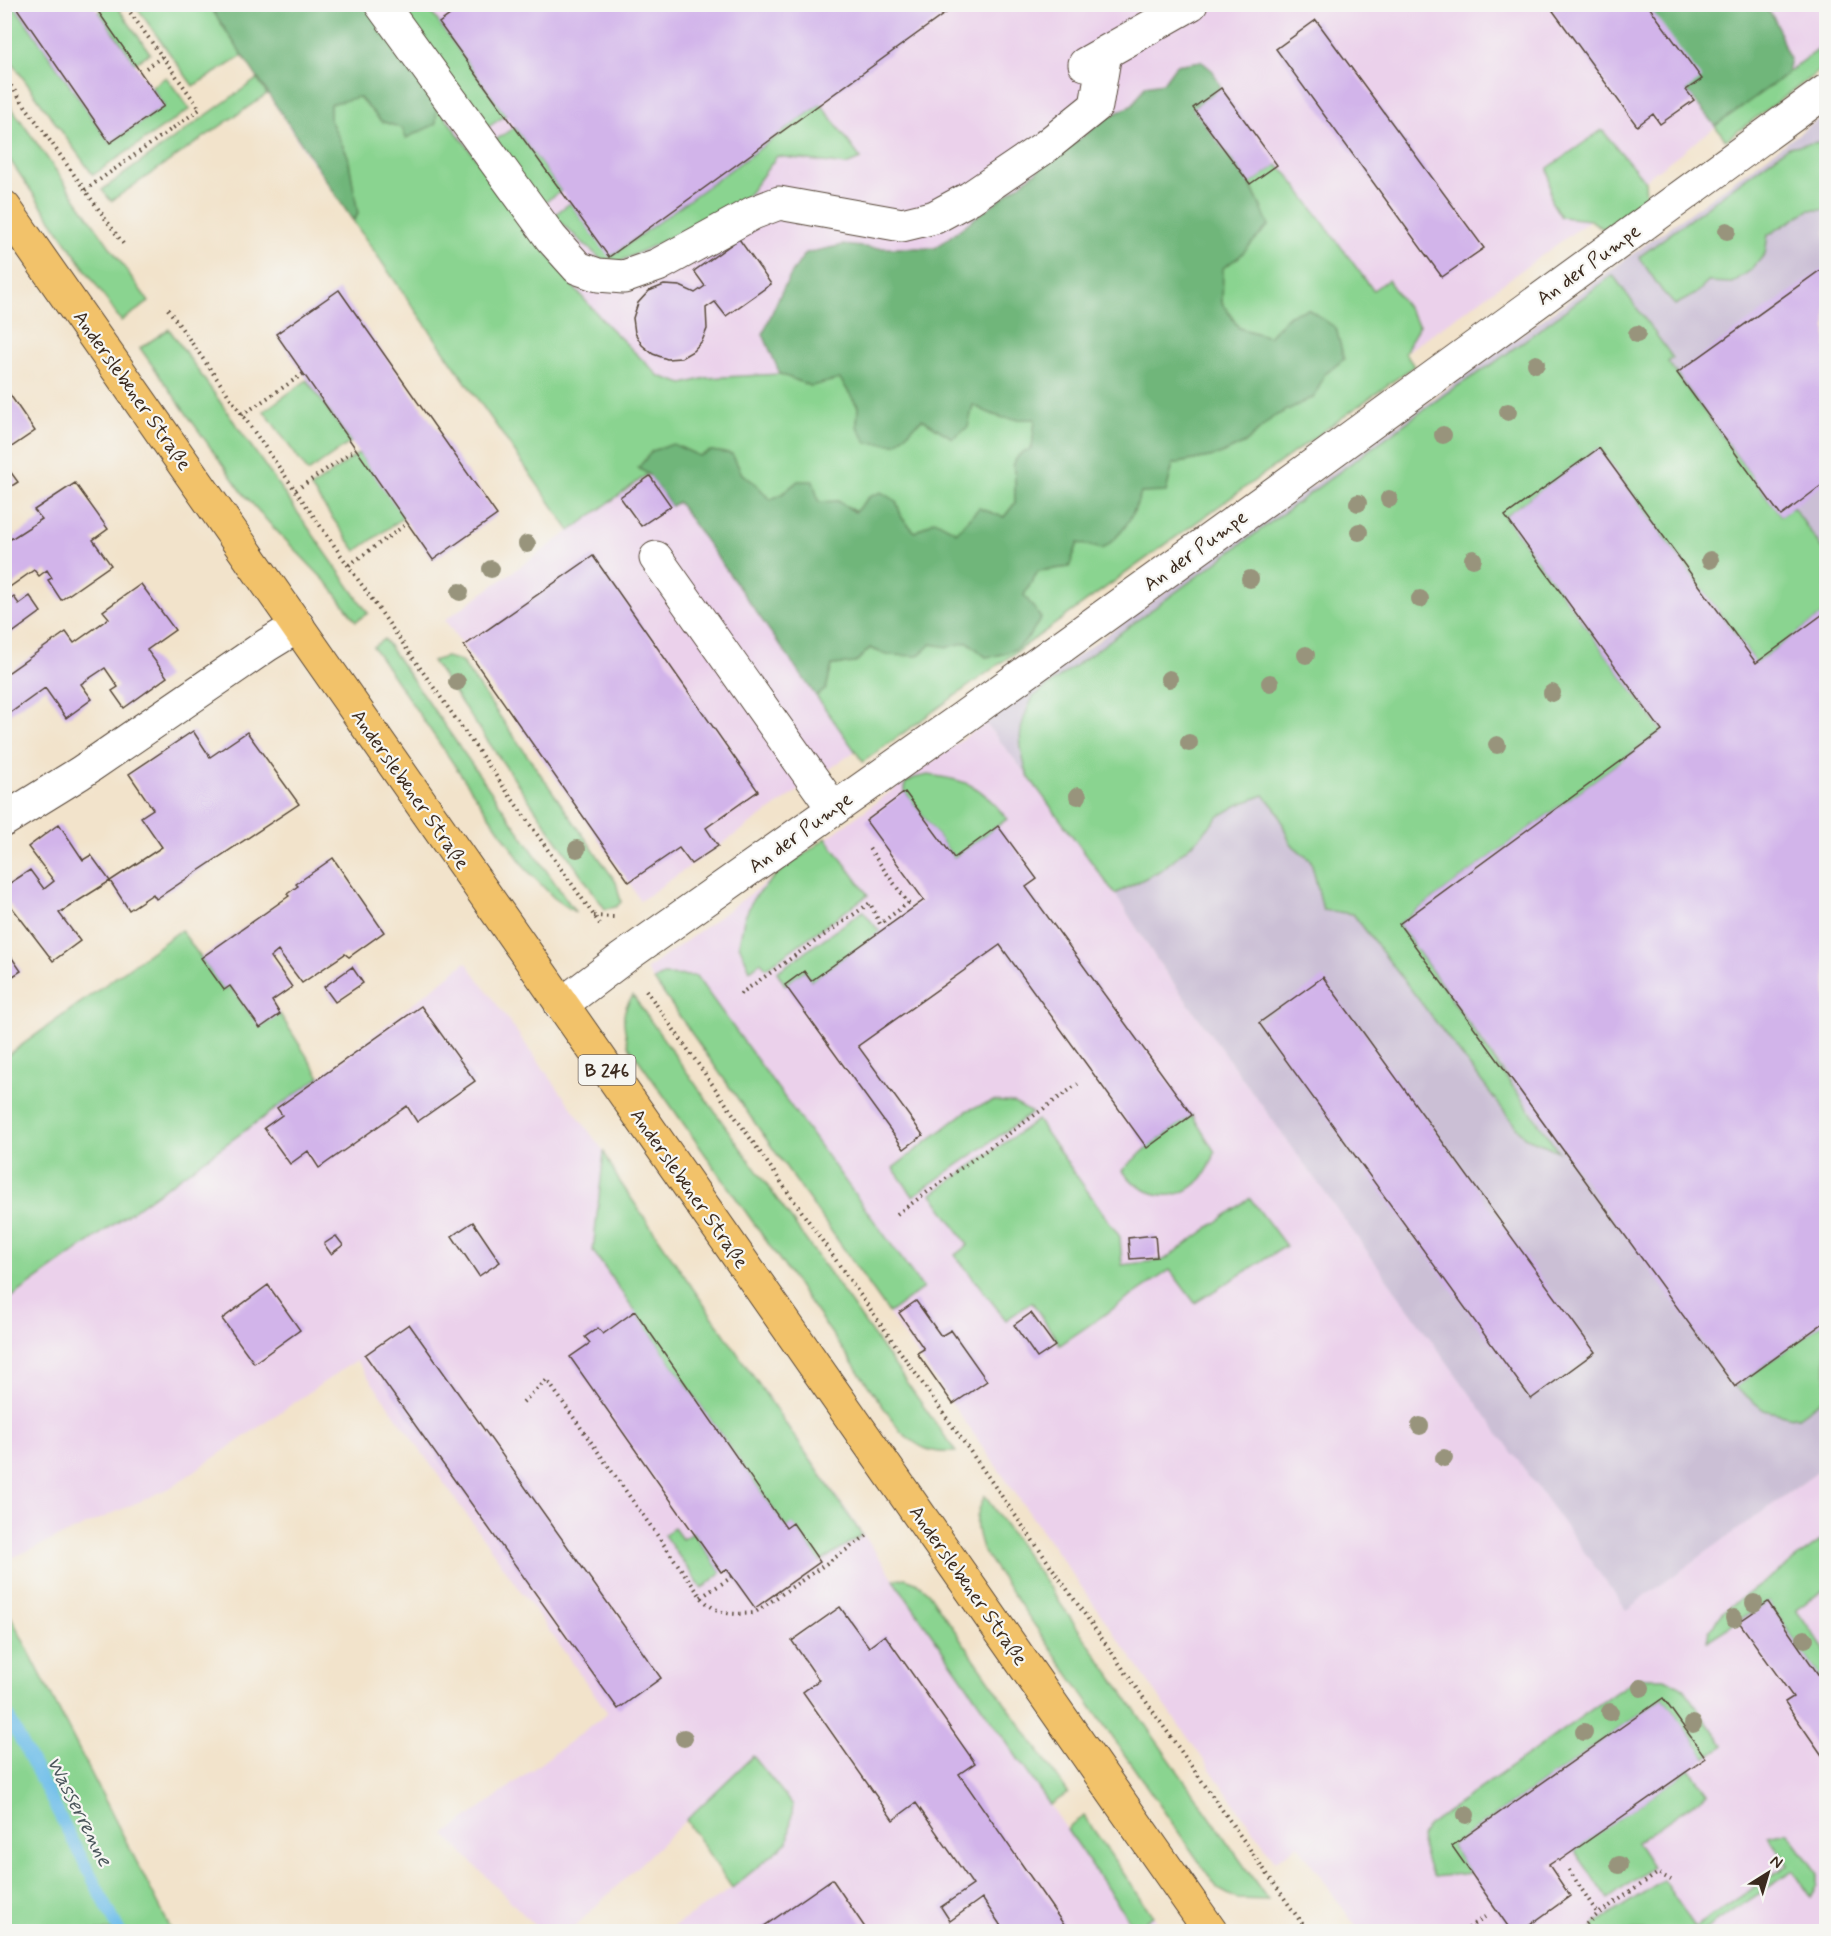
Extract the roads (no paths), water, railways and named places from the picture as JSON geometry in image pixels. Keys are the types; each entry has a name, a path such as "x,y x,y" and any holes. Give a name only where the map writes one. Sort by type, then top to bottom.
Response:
{"main road":[{"name":"Anderslebener Straße","path":"4,207 1211,1932"}],"street":[{"path":"381,4 551,238 578,268 598,275 624,277 658,265 753,213 779,203 902,225 934,217 970,198 1045,147 1096,106 1092,60 1191,4"},
{"name":"An der Pumpe","path":"561,1005 623,958 964,717 1297,477 1827,91"},
{"path":"656,558 833,808"},
{"path":"4,820 80,773 298,626"}],"waterway":[{"name":"Wasserrenne","path":"4,1708 120,1932"}]}
